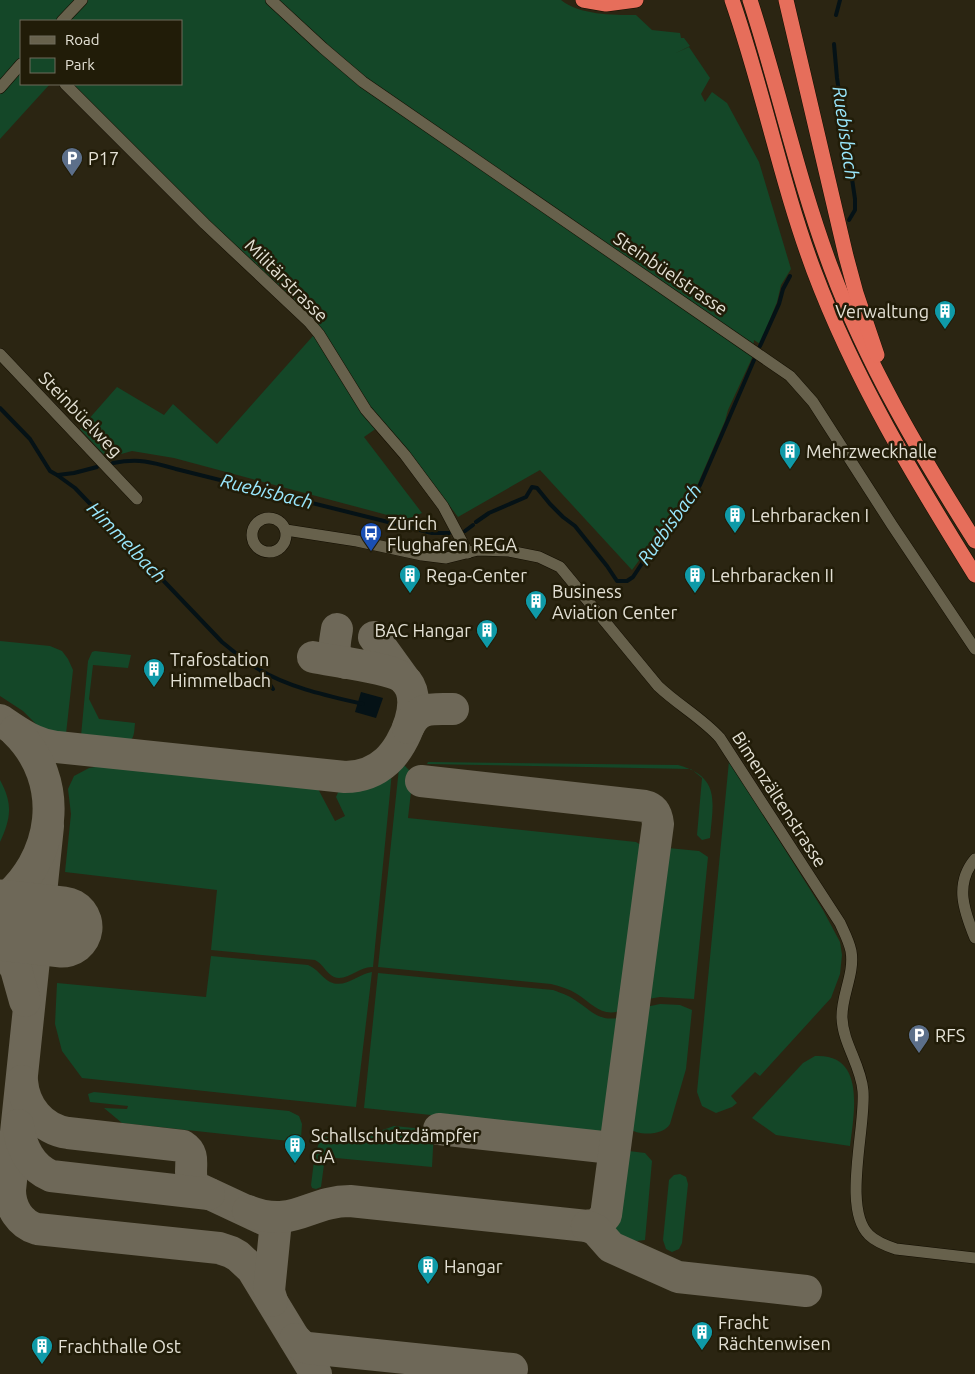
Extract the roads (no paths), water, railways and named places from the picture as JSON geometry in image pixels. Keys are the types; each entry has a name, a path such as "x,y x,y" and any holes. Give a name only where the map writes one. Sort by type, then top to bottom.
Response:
{"highway":[{"path":"583,0 606,4 636,0"},
{"path":"732,0 794,214 836,326 867,392 898,450 975,574"},
{"path":"750,0 822,245 854,326 894,406 975,542"},
{"path":"786,0 851,275 894,406"}],"street":[{"path":"63,20 82,0"},
{"name":"Steinbüelstrasse","path":"271,0 363,82 790,376 813,402 975,649"},
{"path":"0,88 20,65"},
{"name":"Militärstrasse","path":"66,85 205,224 309,322 319,334 366,410 405,455 442,506 468,553"},
{"name":"Steinbüelweg","path":"0,354 137,498"},
{"name":"Bimenzältenstrasse","path":"286,530 446,558 478,550 509,551 539,557 560,567 658,686 712,729 730,752 840,923 851,951 852,965 842,1007 842,1020 845,1039 859,1071 863,1090 856,1195 858,1214 863,1228 869,1236 884,1245 896,1249 975,1258"},
{"path":"975,859 966,873 962,895 965,914 975,938"}],"waterway":[{"name":"Ruebisbach","path":"836,15 840,0"},
{"name":"Ruebisbach","path":"834,44 837,78 855,199 855,210 849,220"},
{"name":"Ruebisbach","path":"760,346 790,276"},
{"name":"Ruebisbach","path":"476,522 489,513 526,497 532,487 537,488 550,504 575,526 617,581 627,581 633,577 672,518 694,495 700,485 754,360"},
{"name":"Himmelbach","path":"0,408 30,439 50,471 75,488 222,642 255,667 284,682 310,691 363,704"},
{"name":"Ruebisbach","path":"113,463 130,461 152,463 432,533 449,533"},
{"name":"Ruebisbach","path":"58,475 97,467"},
{"name":"Ruebisbach","path":"465,531 473,525"},
{"name":"Himmelbach","path":"261,671 273,689"}],"place":[{"name":"P17","path":"72,177"},
{"name":"Verwaltung","path":"945,330"},
{"name":"Mehrzweckhalle","path":"790,470"},
{"name":"Lehrbaracken I","path":"735,534"},
{"name":"Zürich Flughafen REGA","path":"371,552"},
{"name":"Rega-Center","path":"410,594"},
{"name":"Lehrbaracken II","path":"695,594"},
{"name":"Business Aviation Center","path":"536,620"},
{"name":"BAC Hangar","path":"487,649"},
{"name":"Trafostation Himmelbach","path":"154,688"},
{"name":"RFS","path":"919,1054"},
{"name":"Schallschutzdämpfer GA","path":"295,1164"},
{"name":"Hangar","path":"428,1285"},
{"name":"Fracht Rächtenwisen","path":"702,1351"},
{"name":"Frachthalle Ost","path":"42,1365"}]}
